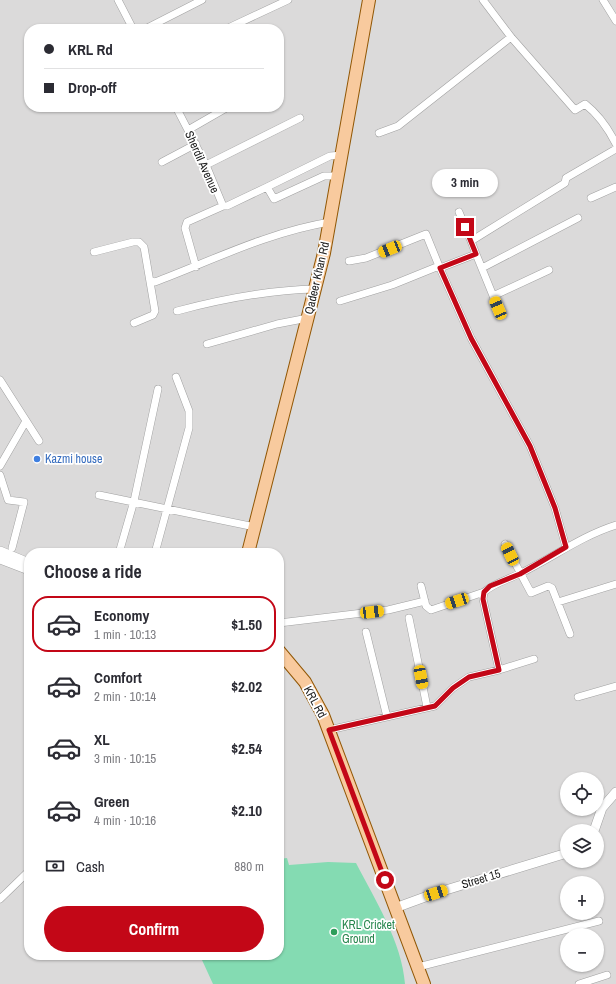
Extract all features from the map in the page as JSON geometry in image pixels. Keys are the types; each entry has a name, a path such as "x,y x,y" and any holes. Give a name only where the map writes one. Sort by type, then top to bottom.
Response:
{"main road":[{"name":"Qadeer Khan Rd","path":"249,548 316,289 343,155 369,0"},
{"name":"Qadeer Khan Rd","path":"255,548 330,255 374,0"},
{"name":"KRL Rd","path":"284,657 305,682 324,715 424,984"}],"street":[{"path":"118,0 130,24"},
{"path":"155,24 202,0"},
{"path":"237,24 288,0"},
{"path":"483,0 511,37 575,110 585,104 593,110 609,128 616,144"},
{"path":"603,0 616,21"},
{"path":"379,133 398,126 511,37"},
{"name":"Sherdil Avenue","path":"179,112 206,165 223,206 227,206 330,156 343,155"},
{"path":"188,130 219,112"},
{"path":"206,165 300,118"},
{"path":"162,162 196,144"},
{"path":"471,241 565,183 566,178 616,149"},
{"path":"267,187 274,199 324,176 339,176"},
{"path":"590,198 616,187"},
{"path":"196,267 185,228 187,222 223,206"},
{"path":"459,212 498,308"},
{"path":"482,268 578,218"},
{"path":"151,281 155,282 196,267 282,232 330,222"},
{"path":"349,261 366,258 426,234 471,338 530,446 555,508 566,547"},
{"path":"94,252 139,242 144,247 148,276 151,281 154,314 134,323"},
{"path":"340,301 392,285 476,254"},
{"path":"493,296 549,270"},
{"path":"177,311 221,300 316,289"},
{"path":"207,344 277,324 308,318"},
{"path":"156,548 189,428 189,411 176,377"},
{"path":"0,380 39,441"},
{"path":"120,548 134,501 158,389"},
{"path":"0,466 26,422"},
{"path":"0,475 8,500 24,502 12,548"},
{"path":"99,495 134,501 166,510 255,527"},
{"path":"421,586 426,606 431,610 484,592 490,586 520,574 595,532 616,525"},
{"path":"505,544 531,593 550,586 558,602 570,634"},
{"path":"0,550 24,561"},
{"path":"0,559 24,568"},
{"path":"558,602 616,584"},
{"path":"484,592 483,599 499,670"},
{"path":"284,622 388,610 425,601"},
{"path":"409,618 427,707"},
{"path":"366,632 387,717"},
{"path":"329,730 435,706 453,688 469,677 499,670 534,659"},
{"path":"578,697 616,686"},
{"path":"596,824 602,808 616,792"},
{"name":"Street 15","path":"395,908 442,891 560,855"},
{"path":"0,900 24,876"},
{"path":"418,966 599,921"},
{"path":"579,984 607,974"}],"shaded area":[{"path":"0,0 616,0 616,984 0,984"}],"green space":[{"name":"KRL Cricket Ground","path":"284,858 287,858 289,865 328,862 356,863 379,906 393,937 403,968 405,984 213,984 202,960 284,960"}],"place":[{"name":"Kazmi house","path":"37,459"},
{"name":"KRL Cricket Ground","path":"334,932"}],"route":[{"path":"385,880 329,730 435,706 453,688 469,677 499,670 483,599 484,592 490,586 520,574 566,547 555,508 530,446 471,338 440,268 476,254 465,227"}]}
